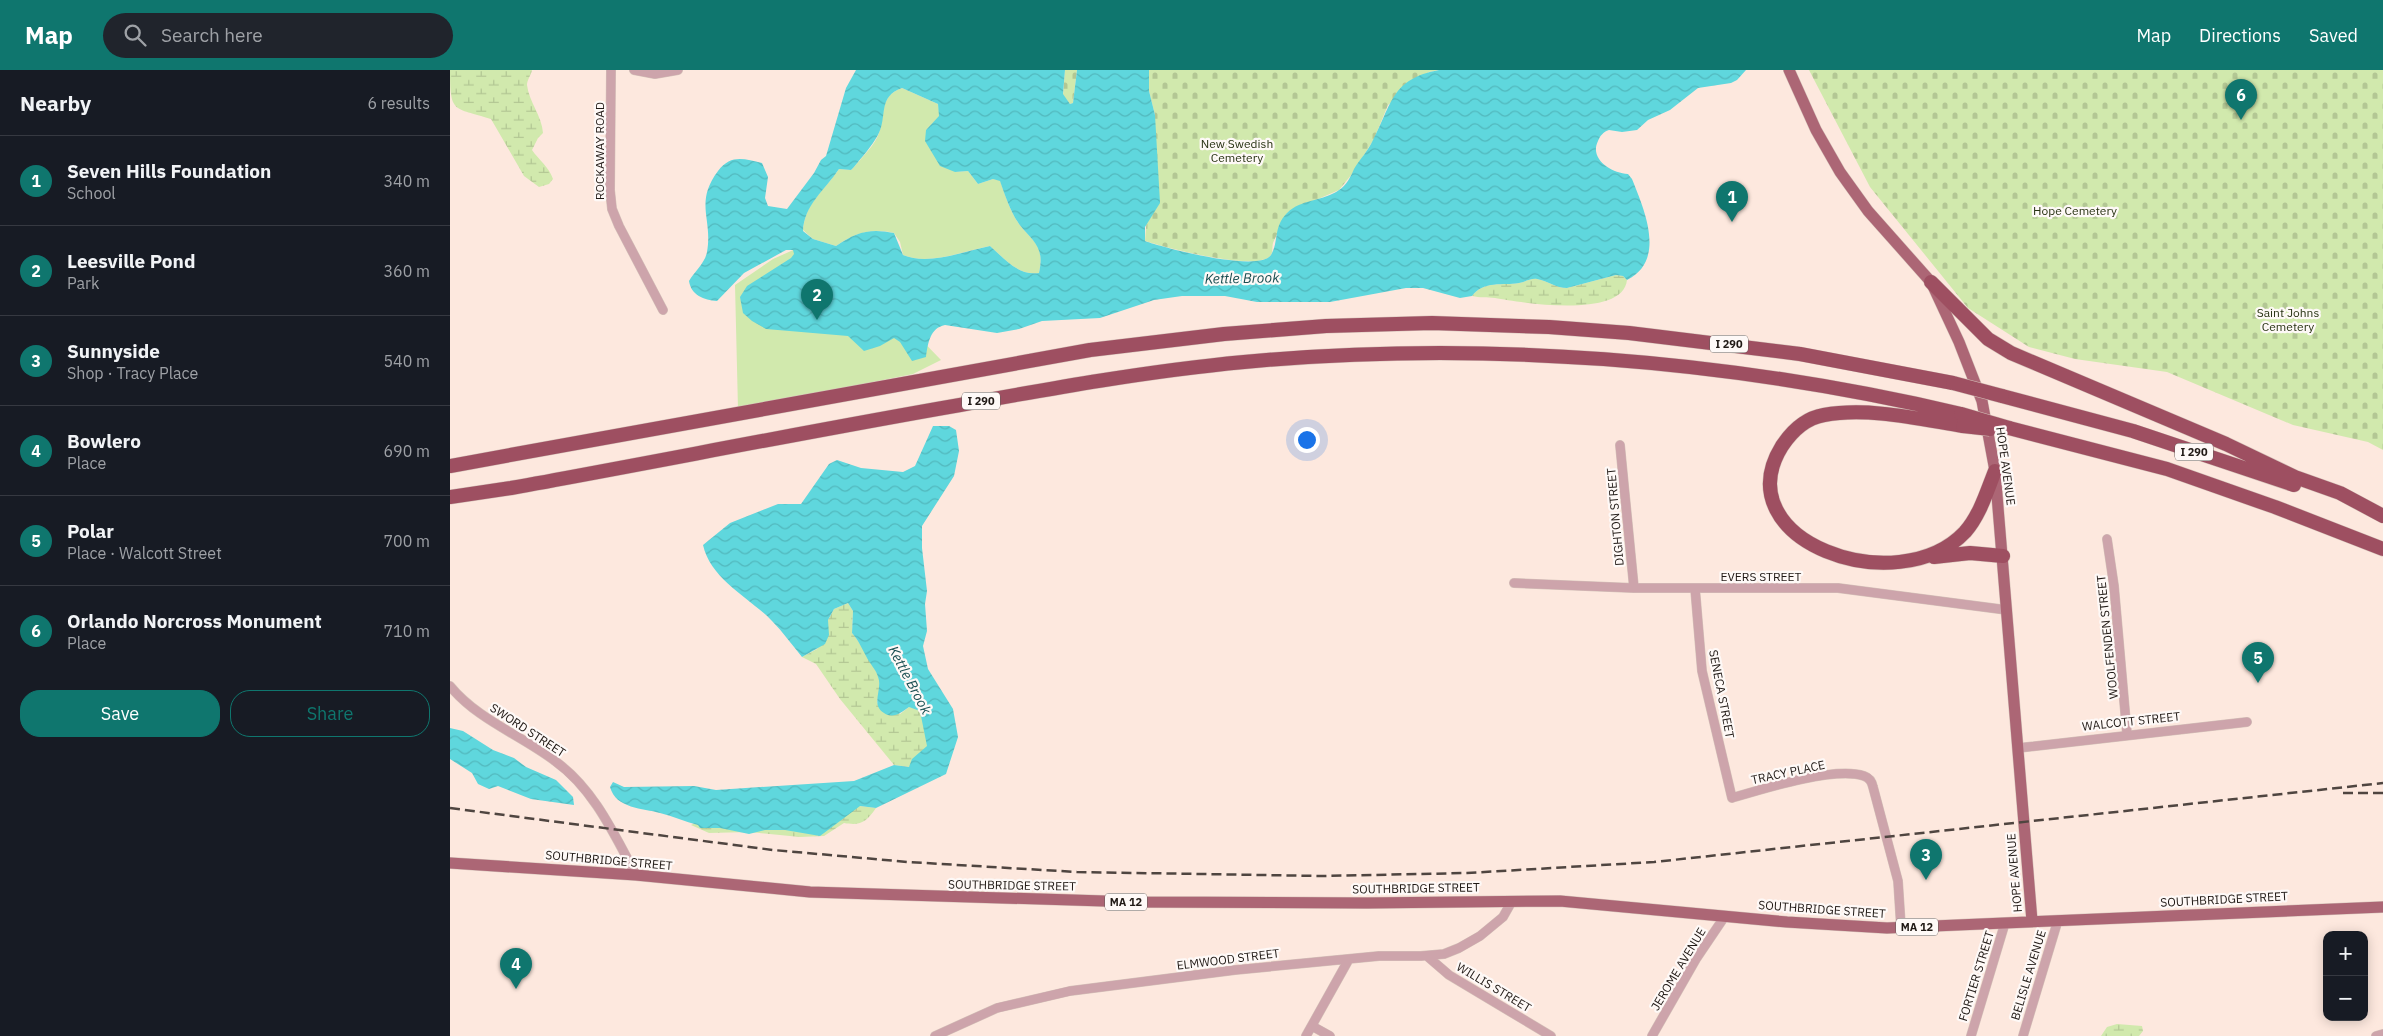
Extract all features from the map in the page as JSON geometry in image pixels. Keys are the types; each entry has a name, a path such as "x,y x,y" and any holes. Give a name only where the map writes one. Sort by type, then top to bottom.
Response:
{"highway":[{"path":"1931,282 1988,339 2011,353 2226,444 2295,477 2340,493 2383,516"},
{"name":"I 290","path":"450,466 1090,350 1311,326 1432,323 1621,332 1800,354 1953,383 2075,414 2148,436 2317,494 2383,521"},
{"name":"I 290","path":"450,497 510,488 1110,378 1200,366 1297,358 1424,353 1613,360 1761,377 1893,400 1962,420 2028,433 2167,469 2275,506 2383,549"},
{"path":"1962,420 1864,414 1822,415 1796,428 1788,437 1775,460 1772,475 1774,500 1779,514 1800,536 1826,552 1857,561 1896,563 1970,553 2003,556"},
{"path":"1910,560 1942,549 1965,531 1981,507 1995,471"}],"main road":[{"name":"HOPE AVENUE","path":"1789,70 1816,130 1840,172 1868,211 1931,282 1959,342 1982,401 1995,471 2032,921"},
{"name":"SOUTHBRIDGE STREET","path":"450,863 636,875 810,892 957,898 1250,904 1560,901 1838,926 1902,927 2383,907"}],"street":[{"name":"ROCKAWAY ROAD","path":"611,70 610,190 612,209 663,310"},
{"path":"634,70 655,74 678,70"},
{"name":"DIGHTON STREET","path":"1620,444 1634,588"},
{"name":"WOOLFENDEN STREET","path":"2107,539 2114,586 2127,734"},
{"name":"EVERS STREET","path":"1514,583 1634,588 1853,589 2007,610"},
{"name":"SENECA STREET","path":"1695,588 1702,671 1732,798 1738,796"},
{"name":"SWORD STREET","path":"450,686 471,708 538,749 572,775 605,817 636,875"},
{"name":"WALCOTT STREET","path":"2018,748 2127,734 2247,722"},
{"name":"TRACY PLACE","path":"1738,796 1804,779 1854,774 1866,776 1871,781 1873,787 1898,881 1902,927"},
{"name":"ELMWOOD STREET","path":"935,1036 997,1008 1054,993 1235,970 1379,956 1444,954 1480,936 1503,917 1512,901"},
{"name":"JEROME AVENUE","path":"1652,1036 1696,959 1725,916"},
{"name":"BELISLE AVENUE","path":"2023,1036 2058,920"},
{"name":"FORTIER STREET","path":"1971,1036 2005,923"},
{"name":"WILLIS STREET","path":"1427,956 1449,975 1551,1036"},
{"path":"1306,1036 1349,959"},
{"path":"1312,1026 1330,1036"},
{"path":"2376,1036 2383,1034"}],"green space":[{"path":"450,70 532,70 527,85 528,91 543,133 532,150 553,179 549,184 539,187 524,176 491,119 461,110 456,106 451,95"},
{"path":"1065,70 1077,70 1073,103 1070,104 1063,95"},
{"name":"New Swedish Cemetery","path":"1149,70 1439,70 1429,72 1388,105 1374,139 1352,174 1339,190 1288,212 1273,243 1271,255 1263,260 1249,261 1211,257 1145,241 1155,115 1149,91"},
{"name":"Hope Cemetery","path":"1809,70 2383,70 2383,450 2368,442 2293,425 2167,372 2075,359 2029,347 1968,308 1870,187"},
{"path":"902,88 938,104 940,116 926,130 955,172 968,171 978,184 993,179 1000,180 1016,219 1039,250 1039,273 1025,272 1012,266 990,246 946,257 924,259 903,255 900,242 894,233 871,231 850,238 836,246 813,239 803,230 807,212 811,205 839,169 851,170 875,142 881,126 886,100 895,91"},
{"path":"800,247 910,328 941,360 913,374 738,409 735,285 773,259"},
{"path":"1616,275 1623,276 1627,280 1621,292 1608,300 1591,304 1570,306 1548,305 1472,296 1477,291 1488,286 1519,283 1535,279 1567,288"},
{"path":"848,603 853,611 852,633 867,655 879,678 880,687 877,703 900,714 909,707 923,709 932,753 909,767 894,765 840,699 816,664 802,657 817,649 828,635 828,620 834,609"},
{"path":"860,806 876,808 863,822 855,824 844,823 824,836 800,837 750,832 709,833 691,825 695,823"},
{"path":"2117,1024 2142,1026 2143,1031 2139,1036 2101,1036 2107,1027"}],"water":[{"name":"Kettle Brook","path":"856,70 1065,70 1063,94 1070,104 1073,103 1077,70 1149,70 1149,91 1155,115 1160,203 1145,227 1145,241 1190,253 1249,261 1263,260 1271,255 1280,224 1287,213 1293,208 1333,194 1344,186 1371,144 1395,95 1411,80 1423,74 1439,70 1746,70 1737,80 1731,83 1698,88 1670,110 1648,120 1637,130 1622,132 1609,130 1600,137 1596,154 1603,164 1615,171 1628,174 1632,179 1642,205 1649,233 1649,247 1646,260 1639,271 1627,280 1623,276 1616,275 1567,288 1532,279 1519,283 1488,286 1477,291 1472,296 1460,298 1423,288 1406,288 1330,302 1257,302 1225,296 1182,296 1154,300 1100,318 1042,321 1019,329 997,333 945,325 936,329 933,333 926,357 912,361 900,342 894,338 880,346 864,351 848,336 766,329 743,313 740,297 747,286 791,258 794,254 793,250 786,250 744,273 717,301 699,296 690,286 689,281 702,263 707,252 707,193 718,171 728,162 738,159 762,163 768,177 765,198 768,206 787,209 814,173 821,160 826,156 846,88","holes":["902,88 938,104 939,116 926,130 925,141 940,166 955,172 968,171 978,184 993,179 1000,181 1016,219 1039,250 1039,273 1025,272 1012,266 990,246 946,257 924,259 903,255 894,233 864,232 850,237 836,246 813,239 803,231 804,222 811,205 839,169 851,170 876,139 881,128 884,108 889,96"]},
{"name":"Kettle Brook","path":"933,426 949,426 956,430 959,451 954,476 922,526 922,548 927,591 925,604 927,631 923,646 928,669 953,709 958,737 946,774 876,808 860,806 820,836 785,830 765,830 749,834 720,828 700,828 698,825 665,814 624,804 618,800 610,787 613,782 624,787 694,786 716,790 854,781 894,765 909,767 912,759 927,746 920,711 909,707 900,713 887,715 880,710 877,701 878,677 852,633 853,611 848,603 834,609 828,620 829,635 825,644 802,657 763,612 722,578 707,557 703,545 730,523 778,504 801,504 829,464 837,460 861,468 903,472 915,466"},
{"path":"450,728 463,731 493,750 514,758 526,767 556,780 573,797 574,805 531,799 498,786 489,789 478,784 472,773 450,759"}],"railway":[{"path":"450,808 773,850 908,862 1077,872 1323,876 1467,873 1654,862 2383,783"},
{"path":"2343,793 2383,793"}],"place":[{"name":"Orlando Norcross Monument","path":"2241,120"},
{"name":"Seven Hills Foundation","path":"1732,222"},
{"name":"Leesville Pond","path":"817,320"},
{"name":"Polar","path":"2258,683"},
{"name":"Sunnyside","path":"1926,880"},
{"name":"Bowlero","path":"516,989"}],"park label":[{"name":"Saint Johns Cemetery","path":"2288,319"}]}
